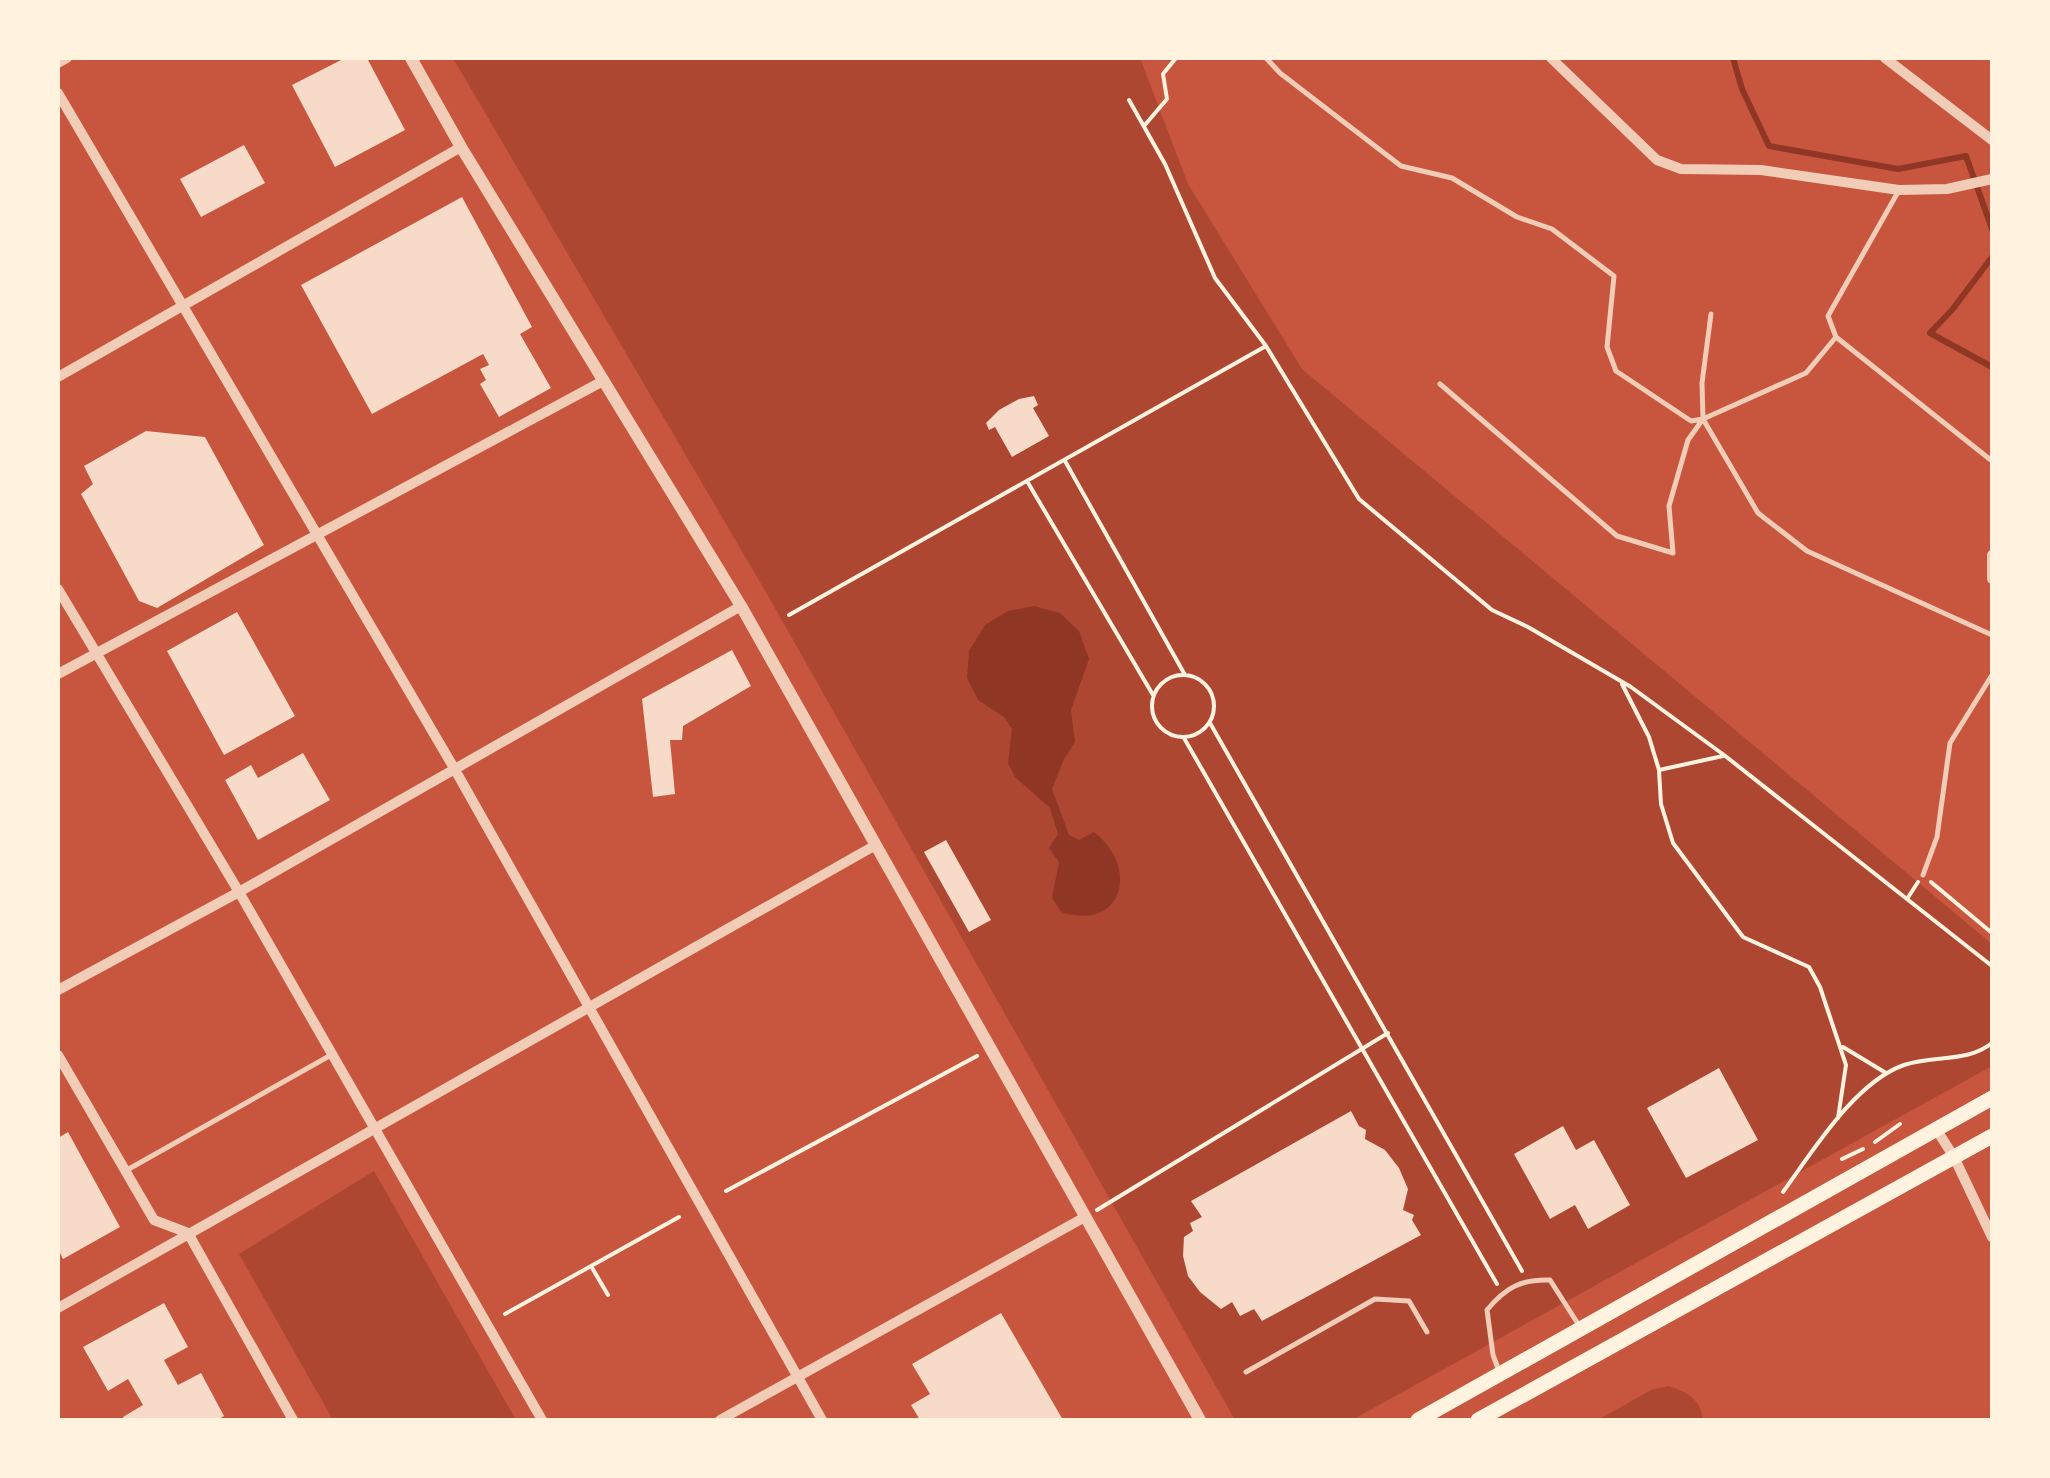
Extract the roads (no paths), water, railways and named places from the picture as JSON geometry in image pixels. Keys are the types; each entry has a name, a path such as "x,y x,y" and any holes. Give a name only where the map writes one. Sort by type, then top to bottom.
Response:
{"main road":[{"path":"1418,1420 1992,1098"},
{"path":"1478,1420 1992,1136"}],"street":[{"path":"58,63 67,58"},
{"path":"411,58 461,148 741,606 1200,1420"},
{"path":"1551,58 1657,160 1681,169 1762,170 1899,190 1947,190 1988,180"},
{"path":"1885,58 1992,140"},
{"path":"58,94 454,768 822,1420"},
{"path":"58,377 461,148"},
{"path":"58,674 602,381"},
{"path":"1992,555 1992,579"},
{"path":"58,588 239,892 542,1420"},
{"path":"58,990 239,892 741,606"},
{"path":"58,1308 874,846"},
{"path":"58,1055 154,1220 188,1233 293,1420"},
{"path":"1936,1129 1992,1238"},
{"path":"720,1420 1084,1217"}],"lane":[{"path":"1266,58 1401,166 1452,178 1517,217 1552,229 1614,276 1608,347 1616,371 1691,421 1703,420 1806,374 1836,337"},
{"path":"1899,190 1828,316 1836,337 1992,462"},
{"path":"1711,314 1702,383 1703,420 1758,513 1806,551 1992,635"},
{"path":"1440,384 1618,536 1673,552 1669,506 1688,440 1703,420"},
{"path":"1922,875 1937,837 1950,743 1992,675"},
{"path":"124,1172 331,1054"},
{"path":"1500,1374 1493,1355 1487,1310 1502,1292 1527,1279 1550,1280 1582,1330"},
{"path":"1246,1372 1374,1299 1409,1301 1427,1332"}],"waterway":[{"path":"1733,58 1742,89 1769,146 1898,169 1966,156 1992,229"},
{"path":"1992,257 1930,333 1992,367"}]}
